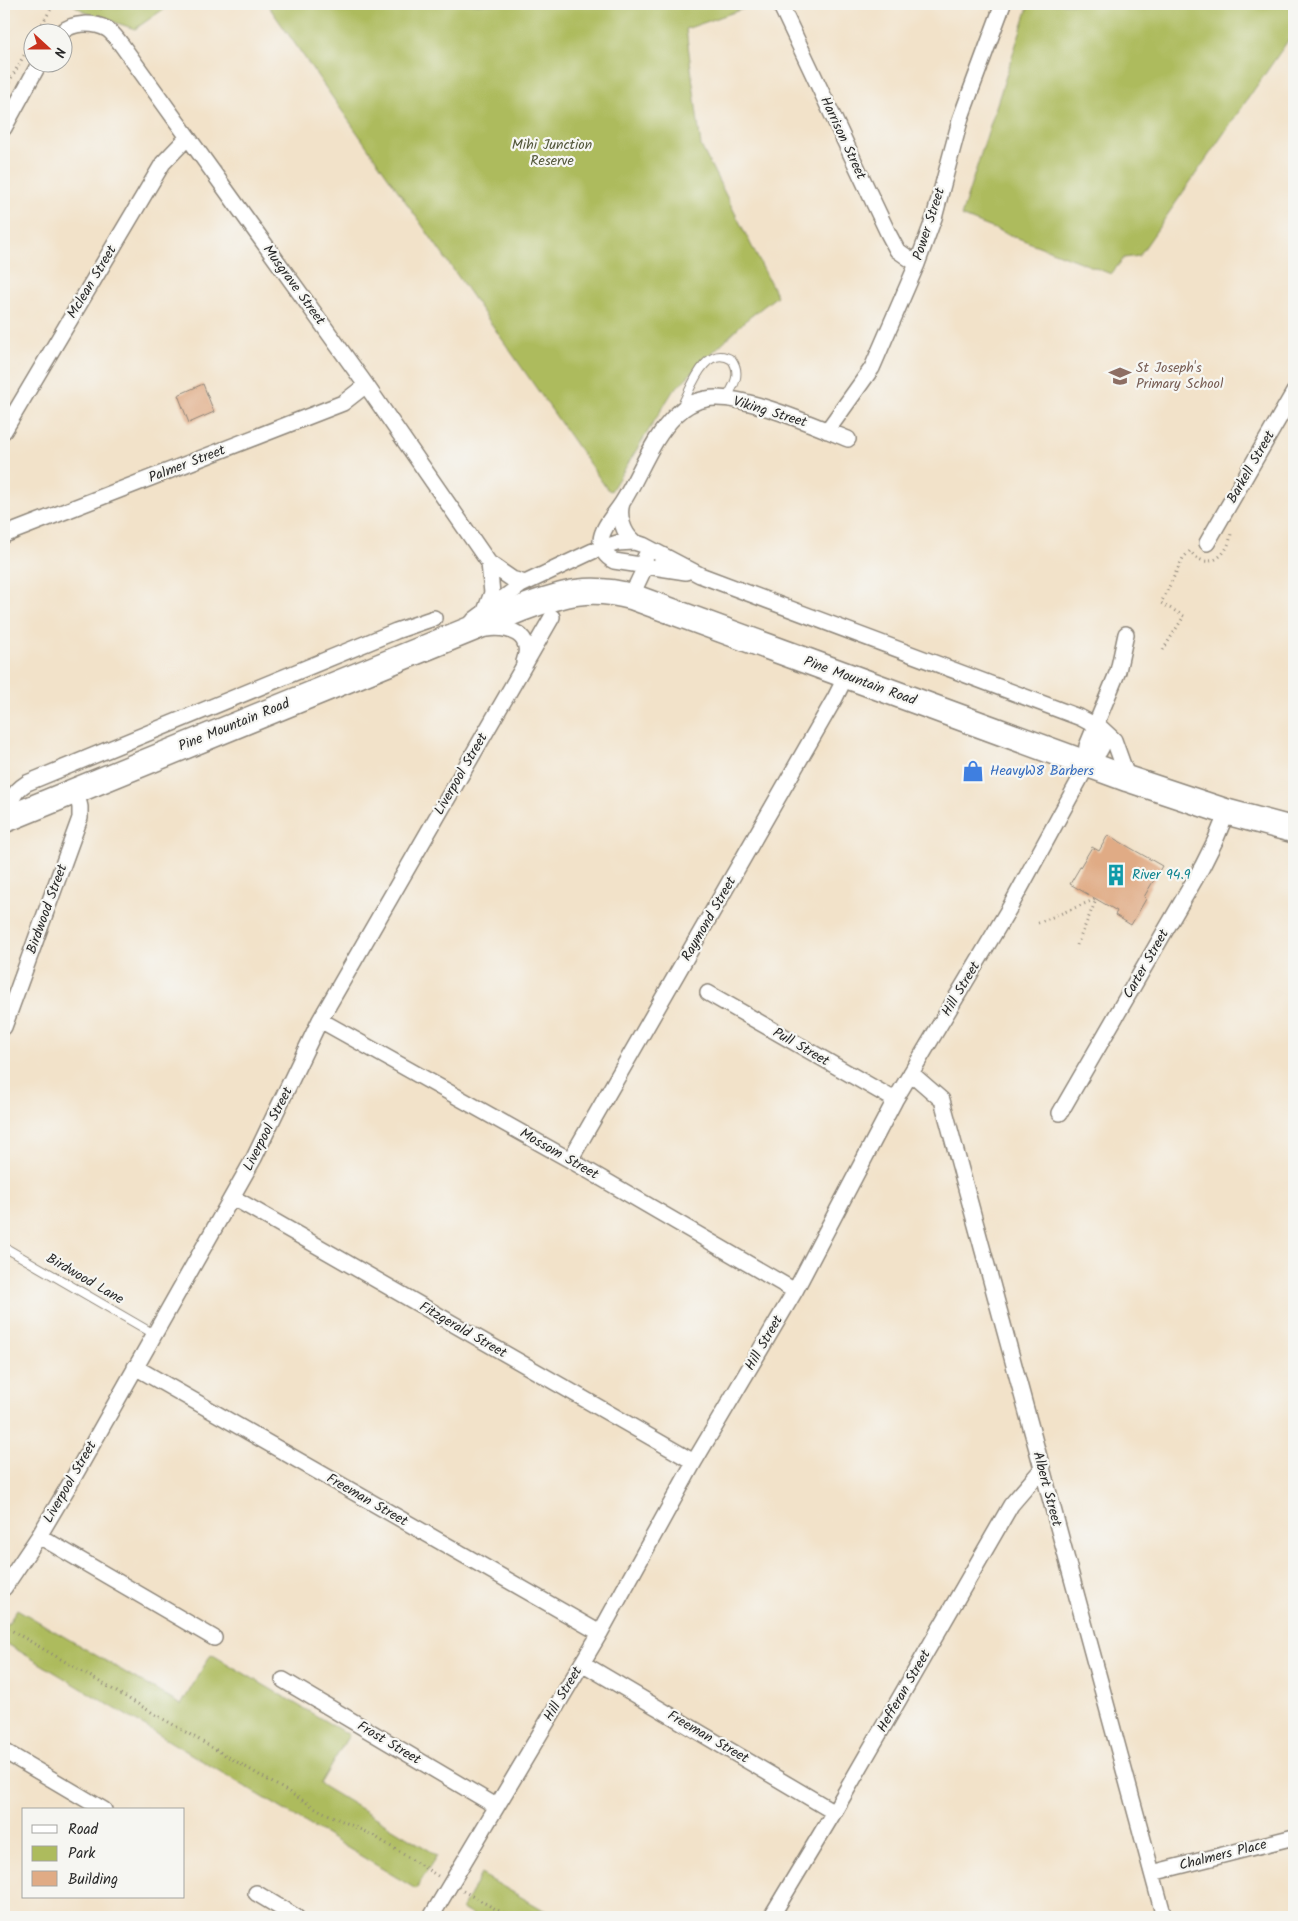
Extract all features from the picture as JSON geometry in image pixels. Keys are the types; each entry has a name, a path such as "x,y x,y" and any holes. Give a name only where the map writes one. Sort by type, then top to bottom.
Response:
{"main road":[{"name":"Pine Mountain Road","path":"8,818 457,633 565,594 594,590 633,598 1128,779 1227,812 1294,830"}],"street":[{"name":"Harrison Street","path":"780,4 892,242 897,250 917,264"},
{"name":"Power Street","path":"827,431 872,368 917,264 934,218 961,117 1003,4"},
{"name":"Musgrave Street","path":"72,26 85,24 107,30 122,44 366,385 489,563 512,579 526,583"},
{"path":"4,128 35,72"},
{"name":"Mclean Street","path":"4,431 163,163 188,137"},
{"name":"Palmer Street","path":"4,535 343,403 366,385"},
{"name":"Barkell Street","path":"1207,543 1294,392"},
{"name":"Viking Street","path":"602,547 602,534 622,503 660,434 684,408 701,400 714,398 752,404 848,440"},
{"path":"622,503 621,512 626,533 638,544 700,574 1074,714 1097,725 1114,740 1128,779"},
{"name":"Pine Mountain Road","path":"457,633 526,583 602,547 617,543 638,544"},
{"path":"633,598 646,565 638,544"},
{"path":"602,547 605,554 612,560 700,574"},
{"name":"Musgrave Street","path":"485,611 492,593 489,563"},
{"name":"Pine Mountain Road","path":"8,818 12,796 27,783 405,628 434,618"},
{"name":"Liverpool Street","path":"4,1588 39,1536 232,1197 254,1158 320,1020 523,665 552,618"},
{"path":"457,633 498,628 512,630 520,636 526,647 523,665"},
{"path":"1097,725 1120,664 1126,634"},
{"name":"Raymond Street","path":"570,1160 846,676"},
{"path":"1088,764 1098,756 1102,749 1103,733 1097,725"},
{"name":"Hill Street","path":"431,1917 600,1633 694,1462 795,1291 895,1100 1010,907 1088,764"},
{"name":"Birdwood Street","path":"4,1027 80,818 80,807 76,790"},
{"name":"Carter Street","path":"1060,1113 1202,867 1227,812"},
{"name":"Pull Street","path":"708,993 895,1100"},
{"name":"Mossom Street","path":"320,1020 570,1160 795,1291"},
{"name":"Albert Street","path":"911,1073 942,1100 1164,1917"},
{"name":"Fitzgerald Street","path":"232,1197 694,1462"},
{"name":"Freeman Street","path":"135,1367 600,1633"},
{"name":"Hefferan Street","path":"771,1917 834,1812 1011,1505 1042,1469"},
{"path":"39,1536 214,1638"},
{"name":"Freeman Street","path":"582,1663 834,1812"},
{"name":"Frost Street","path":"283,1680 496,1806"},
{"path":"4,1750 101,1808"},
{"name":"Chalmers Place","path":"1152,1873 1294,1837"},
{"path":"256,1893 296,1917"}],"lane":[{"path":"676,415 695,376 710,360 720,356 732,360 737,372 735,383 726,399"},
{"name":"Birdwood Lane","path":"4,1247 154,1334"}],"path":[{"path":"43,22 54,4"},
{"path":"4,91 22,59"},
{"path":"1163,650 1184,616 1161,603 1183,558"},
{"path":"1038,923 1096,899 1077,945"},
{"path":"5,1627 313,1806 374,1836 439,1877"},
{"path":"458,1888 510,1917"}],"green space":[{"path":"72,4 171,4 135,29 87,13"},
{"name":"Mihi Junction Reserve","path":"267,4 757,4 686,29 701,146 777,296 746,320 673,391 611,491 607,489"},
{"path":"1029,4 1294,4 1294,32 1139,256 1124,258 1111,274 961,216"},
{"path":"17,1609 181,1705 211,1654 349,1735 320,1784 437,1855 416,1889 4,1642 4,1631"},
{"path":"481,1874 556,1917 476,1917 462,1909"}],"building":[{"path":"203,384 214,412 189,423 178,395"},
{"name":"River 94.9","path":"1108,835 1162,866 1144,897 1146,899 1131,925 1115,915 1117,911 1070,884 1092,847 1099,851"}],"place":[{"name":"St Joseph's Primary School","path":"1120,376"},
{"name":"HeavyW8 Barbers","path":"973,771"},
{"name":"River 94.9","path":"1116,875"}]}
